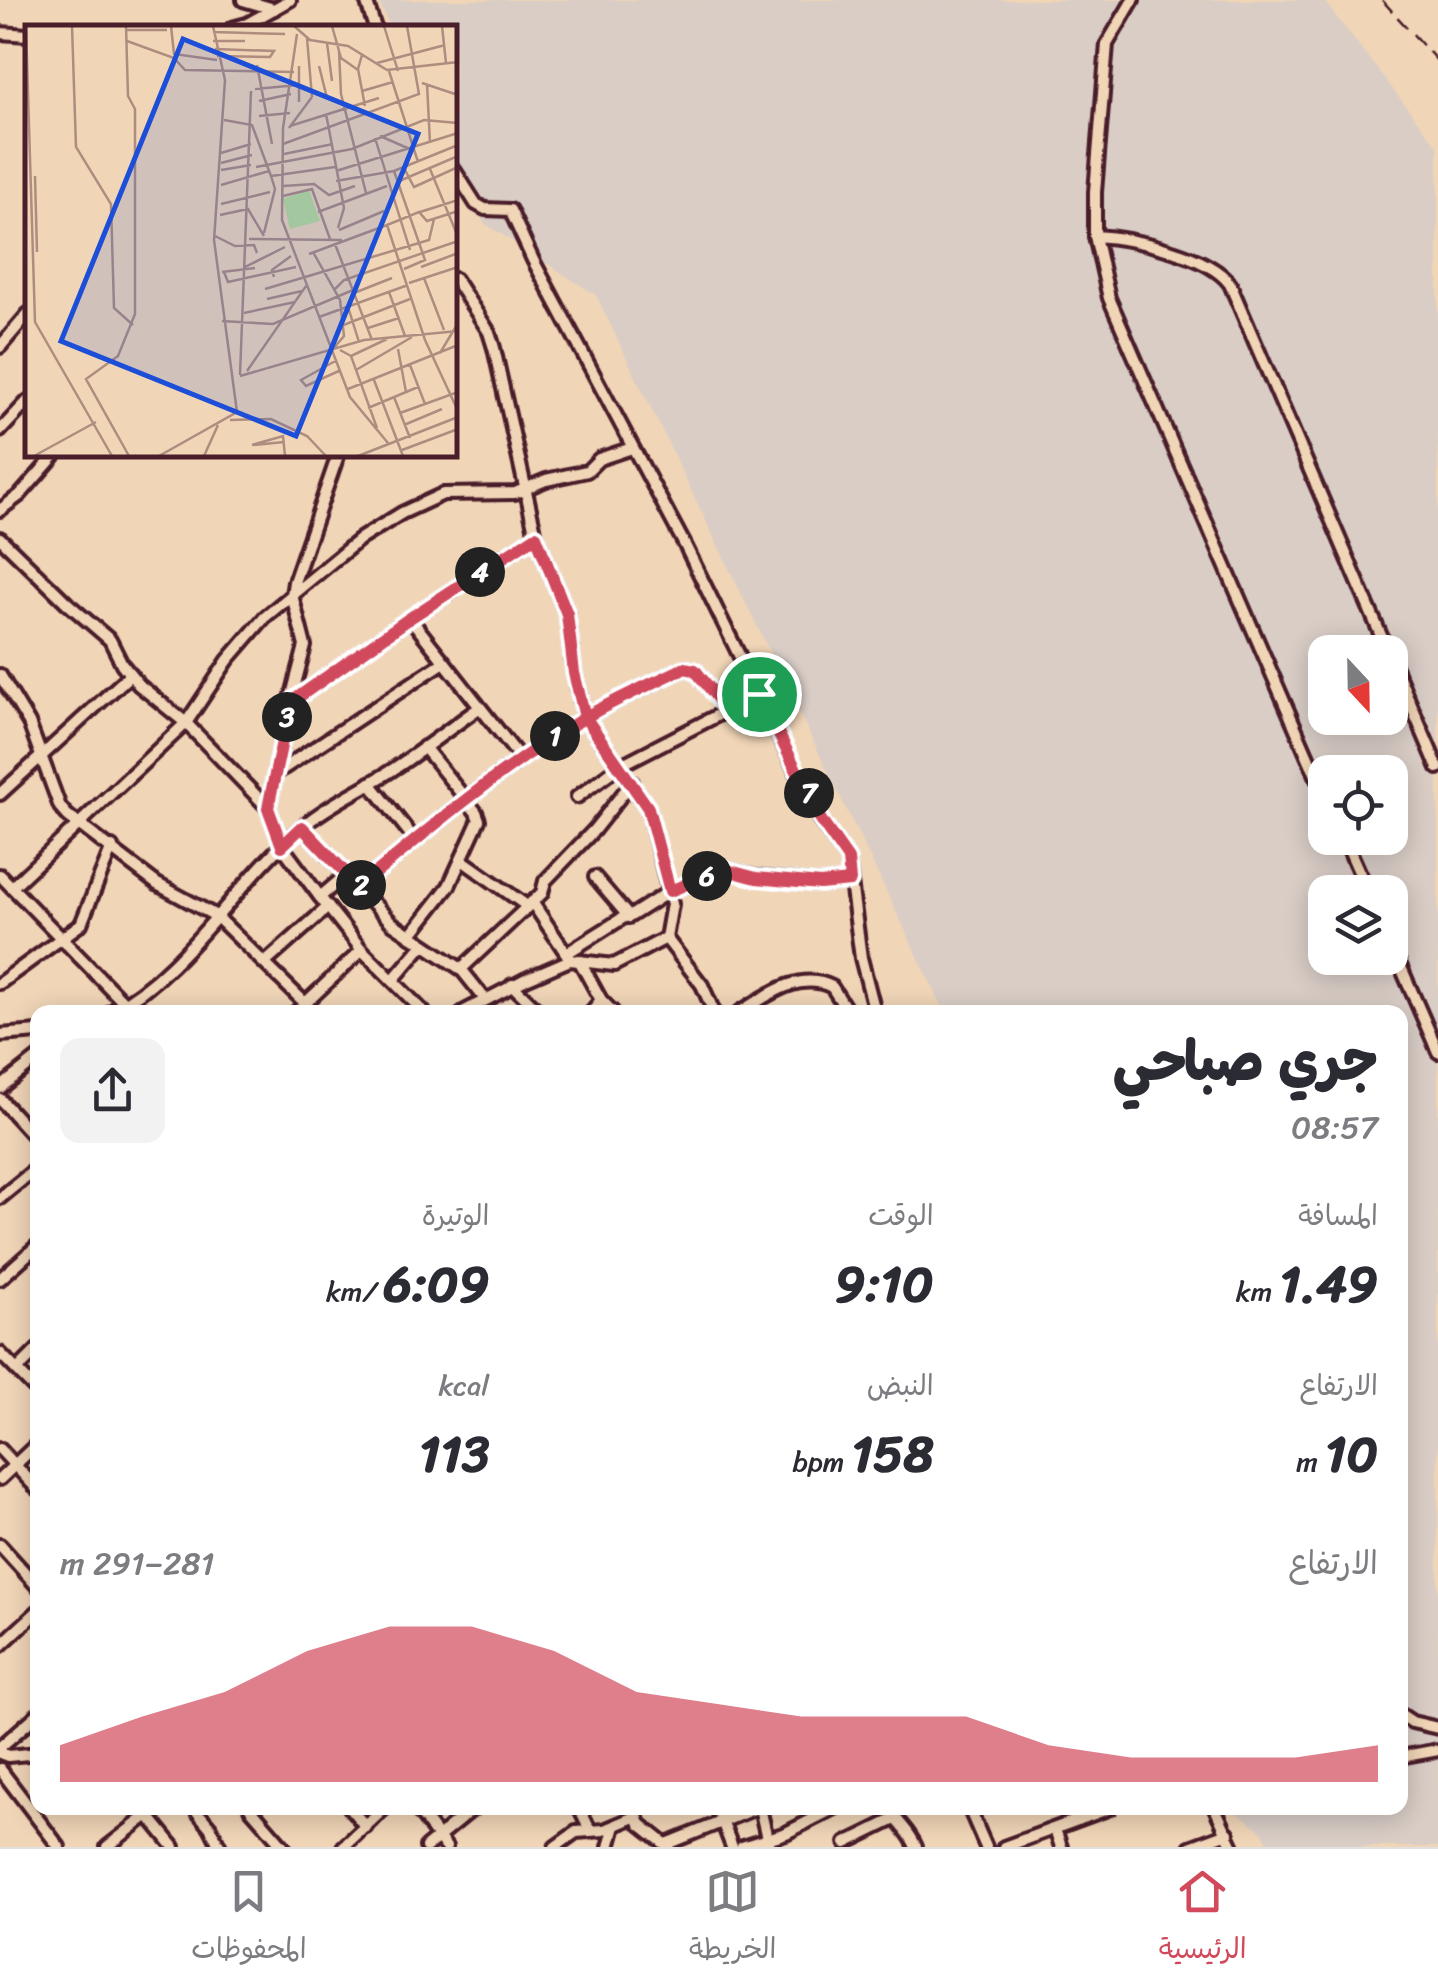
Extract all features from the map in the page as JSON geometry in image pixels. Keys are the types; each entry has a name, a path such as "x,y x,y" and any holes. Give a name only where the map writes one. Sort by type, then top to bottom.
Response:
{"street":[{"path":"243,0 274,10"},
{"path":"243,25 290,0"},
{"path":"366,0 373,25"},
{"path":"1133,0 1107,44 1095,192 1095,236 1109,298 1308,757"},
{"path":"0,33 25,35"},
{"path":"458,176 476,204 484,209 510,210 686,547 822,822 848,859 861,958 873,1005"},
{"path":"1095,236 1132,240 1174,252 1223,274 1381,635"},
{"path":"458,284 489,332 536,536 567,614 574,673 585,717 648,808 672,904 666,938 702,985 711,1005"},
{"path":"0,347 25,318"},
{"path":"0,431 25,404"},
{"path":"12,887 186,723 249,634 360,539 428,499 463,491 505,494 586,471 598,459 632,448"},
{"path":"0,510 52,458"},
{"path":"268,808 305,646 292,594 337,458"},
{"path":"290,703 536,536"},
{"path":"0,538 110,640 130,675 186,723 268,808 282,846 324,902 362,950 417,1005"},
{"path":"410,618 520,758"},
{"path":"275,774 444,662"},
{"path":"359,887 463,800 585,717 690,667 727,710"},
{"path":"0,675 19,702 60,807 157,884 216,916 266,962 299,1005"},
{"path":"2,790 130,675"},
{"path":"577,796 619,766 759,694"},
{"path":"1408,698 1438,768"},
{"path":"133,1005 302,827 479,708"},
{"path":"410,936 449,886 478,820 476,812 424,747"},
{"path":"460,969 542,893 545,881 594,830 632,782"},
{"path":"370,784 415,840"},
{"path":"302,827 392,923 460,969 485,999"},
{"path":"0,983 81,924 112,847"},
{"path":"462,860 530,904 607,1005"},
{"path":"595,878 626,916 632,917 670,891 723,869 756,878 820,884 850,881"},
{"path":"266,962 347,874"},
{"path":"0,875 127,1005"},
{"path":"474,1005 572,958 626,916"},
{"path":"572,958 614,964 666,938"},
{"path":"393,980 422,946"},
{"path":"304,1005 362,950"},
{"path":"1404,975 1438,1052"},
{"path":"751,1005 776,990 809,982 832,987 846,1005"},
{"path":"512,986 532,1005"},
{"path":"597,1005 602,1000"},
{"path":"0,1034 30,1032"},
{"path":"0,1088 30,1064"},
{"path":"0,1099 30,1132"},
{"path":"0,1198 30,1174"},
{"path":"0,1278 30,1251"},
{"path":"0,1352 30,1383"},
{"path":"18,1370 30,1357"},
{"path":"0,1449 30,1482"},
{"path":"0,1480 30,1451"},
{"path":"2,1553 30,1579"},
{"path":"1,1642 30,1618"},
{"path":"1408,1719 1438,1728"},
{"path":"30,1722 0,1750 8,1756 30,1754"},
{"path":"1408,1754 1438,1750"},
{"path":"0,1769 30,1809"},
{"path":"35,1815 59,1847"},
{"path":"107,1847 148,1815"},
{"path":"155,1815 174,1847"},
{"path":"200,1815 220,1847"},
{"path":"256,1815 284,1847"},
{"path":"356,1815 366,1827"},
{"path":"343,1847 378,1815"},
{"path":"422,1815 443,1842"},
{"path":"426,1847 443,1842 468,1815"},
{"path":"582,1815 590,1830"},
{"path":"556,1847 568,1835 604,1830 630,1815"},
{"path":"637,1815 668,1846 740,1815"},
{"path":"720,1815 732,1847"},
{"path":"760,1815 768,1844"},
{"path":"742,1847 768,1844 822,1815"},
{"path":"846,1843 889,1815"},
{"path":"894,1815 909,1830 916,1847"},
{"path":"972,1815 986,1847"},
{"path":"1070,1815 1072,1822"},
{"path":"1004,1847 1091,1815"},
{"path":"1222,1815 1233,1847"},
{"path":"610,1847 616,1825"},
{"path":"1055,1829 1061,1847"},
{"path":"1190,1847 1228,1833"}],"shaded area":[{"path":"378,0 1323,0 1438,147 1438,1847 1270,1847 1262,1831 1240,1815 1408,1815 1408,1005 942,1005 596,295 484,223 458,168 458,25 389,25"}],"railway":[{"path":"1382,0 1438,62"}],"route":[{"path":"759,694 727,710 695,670 684,668 585,717 520,758 359,887 302,827 282,846 268,808 290,703 536,536 567,614 574,673 585,717 648,808 670,891 723,869 756,878 820,884 850,881 848,859 822,822 759,694"}]}
